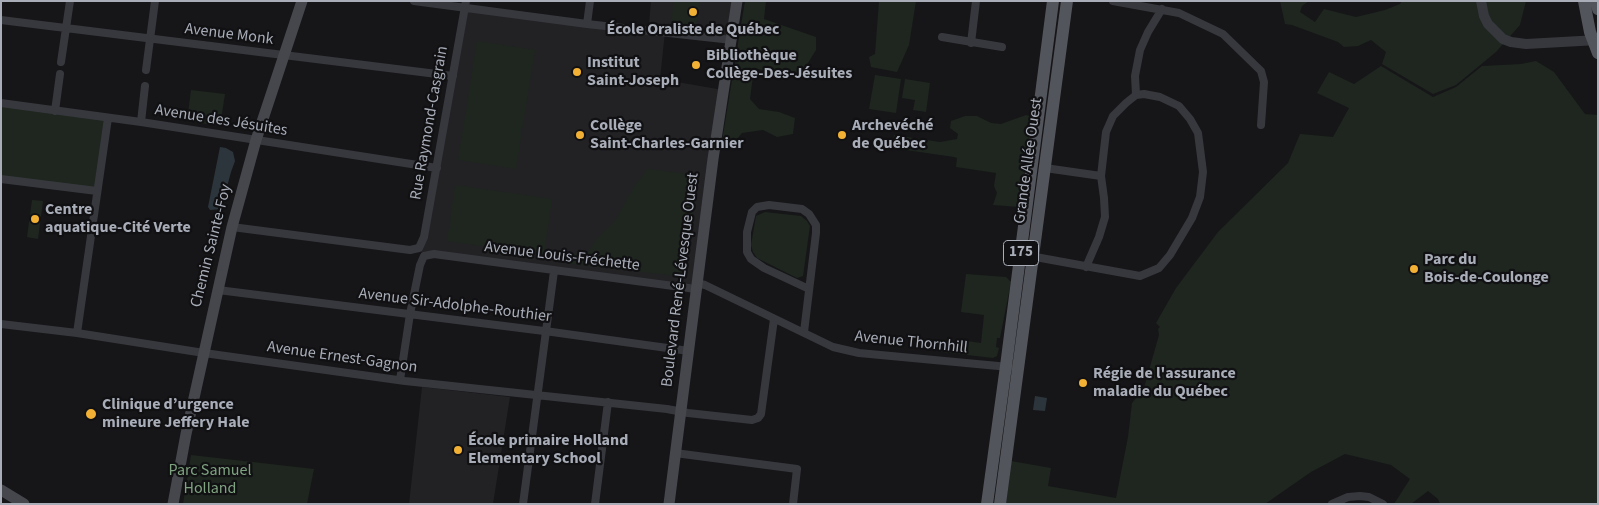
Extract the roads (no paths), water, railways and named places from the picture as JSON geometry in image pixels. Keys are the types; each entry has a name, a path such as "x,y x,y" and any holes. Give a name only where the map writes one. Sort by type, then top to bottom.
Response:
{"main road":[{"name":"Chemin Sainte-Foy","path":"173,504 232,227 256,140 302,1"},
{"name":"Boulevard René-Lévesque Ouest","path":"669,504 713,159 738,1"},
{"name":"Grande Allée Ouest","path":"1026,256 1044,168 1053,1"},
{"name":"Grande Allée Ouest","path":"1000,504 1012,367 1026,256 1047,100 1067,1"},
{"path":"1584,1 1598,53"},
{"path":"1596,1 1598,9"},
{"name":"Grande Allée Ouest","path":"986,504 1012,367"},
{"path":"1,490 24,504"}],"street":[{"path":"61,62 70,1"},
{"path":"146,70 155,1"},
{"path":"414,1 465,5 587,24 732,40"},
{"path":"587,24 590,1"},
{"path":"971,43 976,1"},
{"path":"1113,1 1179,13 1222,34 1261,71 1264,82 1261,125"},
{"path":"1481,1 1488,24 1502,39 1526,44 1595,40"},
{"name":"Rue Raymond-Casgrain","path":"232,227 410,250 419,248 424,236 437,168 465,5"},
{"path":"1136,95 1135,76 1140,50 1162,9"},
{"name":"Avenue Monk","path":"1,20 453,76"},
{"path":"942,37 1002,47"},
{"path":"55,111 60,74"},
{"path":"141,122 145,86"},
{"path":"1026,256 1086,267 1140,276 1159,268 1170,255 1192,218 1200,197 1204,172 1198,133 1190,118 1180,106 1160,97 1144,94 1136,95 1113,116 1106,132 1101,176 1104,216 1100,237 1086,267"},
{"name":"Avenue des Jésuites","path":"1,103 141,122 437,168"},
{"path":"77,333 108,118"},
{"path":"1044,168 1101,176"},
{"path":"1,179 97,191"},
{"path":"804,332 816,233 814,219 802,209 769,206 757,207 752,212 747,232 747,252 751,259 764,268 809,288"},
{"name":"Avenue Louis-Fréchette","path":"410,314 420,265 424,256 434,254 554,271 697,286"},
{"path":"523,504 554,271"},
{"name":"Avenue Thornhill","path":"697,286 705,285 833,347 859,353 1012,367"},
{"name":"Avenue Sir-Adolphe-Routhier","path":"218,290 689,351"},
{"path":"400,380 410,314"},
{"name":"Avenue Ernest-Gagnon","path":"1,324 77,333 204,353 400,380 608,402 752,420 758,418 761,414 774,319"},
{"path":"595,504 608,402"},
{"path":"675,453 797,469 793,504"},
{"path":"1332,504 1348,497 1360,496 1369,497 1383,504"}],"place":[{"name":"École Oraliste de Québec","path":"693,12"},
{"name":"Bibliothèque Collège-Des-Jésuites","path":"696,65"},
{"name":"Institut Saint-Joseph","path":"577,72"},
{"name":"Collège Saint-Charles-Garnier","path":"580,135"},
{"name":"Archevéché de Québec","path":"842,135"},
{"name":"Centre aquatique-Cité Verte","path":"35,219"},
{"name":"Parc du Bois-de-Coulonge","path":"1414,269"},
{"name":"Régie de l'assurance maladie du Québec","path":"1083,383"},
{"name":"Clinique d’urgence mineure Jeffery Hale","path":"91,414"},
{"name":"École primaire Holland Elementary School","path":"458,450"}],"park label":[{"name":"Parc Samuel Holland","path":"210,480"}]}
